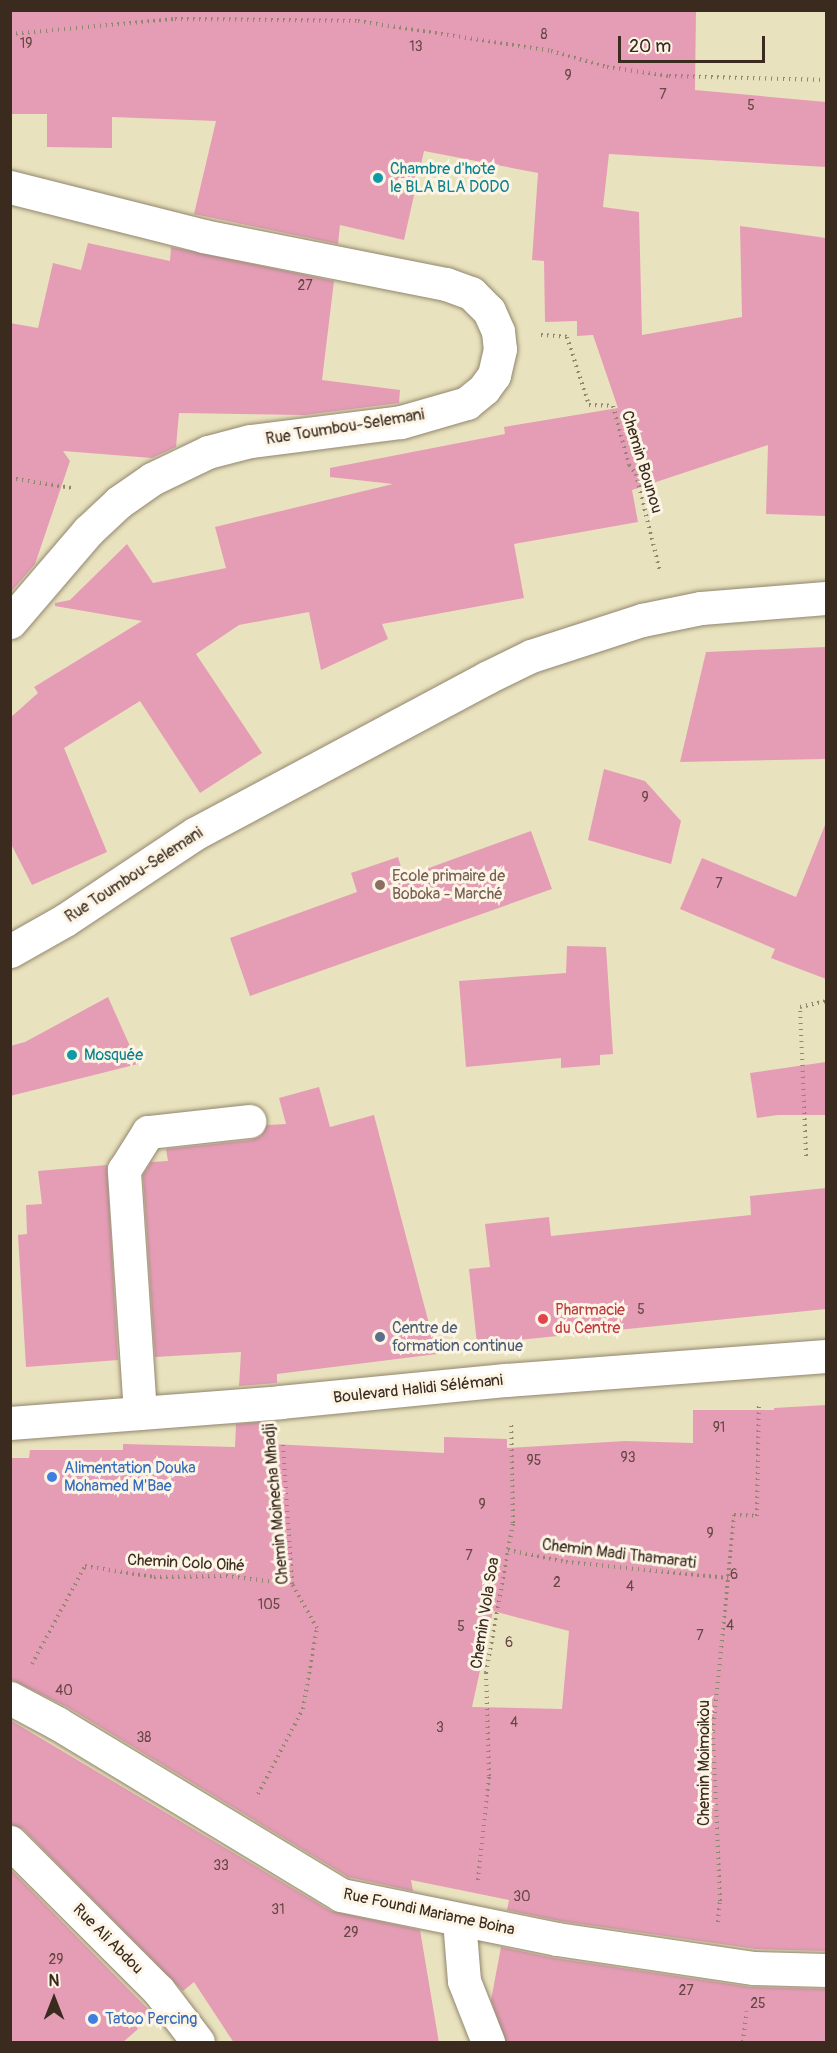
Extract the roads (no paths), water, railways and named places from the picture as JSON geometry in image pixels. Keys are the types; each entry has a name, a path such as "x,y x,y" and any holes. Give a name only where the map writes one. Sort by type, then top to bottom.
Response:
{"street":[{"name":"Rue Toumbou-Selemani","path":"10,187 202,236 446,284 471,293 489,311 498,331 500,348 494,375 484,389 467,403 401,422 250,441 208,452 152,478 119,502 88,531 10,622"},
{"name":"Rue Toumbou-Selemani","path":"10,951 65,920 196,833 486,678 569,642 701,608 826,598"},
{"path":"140,1413 124,1170 148,1132 249,1121"},
{"name":"Boulevard Halidi Sélémani","path":"10,1423 280,1402 506,1380 826,1356"},
{"name":"Rue Foundi Mariame Boina","path":"12,1699 340,1895 557,1939 754,1968 826,1970"},
{"name":"Rue Ali Abdou","path":"10,1842 159,1990 198,2043"},
{"path":"466,1921 464,1981 488,2043"}],"place":[{"name":"Chambre d'hote le BLA BLA DODO","path":"378,178"},
{"name":"Ecole primaire de Boboka - Marché","path":"380,885"},
{"name":"Mosquée","path":"72,1055"},
{"name":"Pharmacie du Centre","path":"543,1319"},
{"name":"Centre de formation continue","path":"380,1337"},
{"name":"Alimentation Douka Mohamed M'Bae","path":"52,1477"},
{"name":"Tatoo Percing","path":"93,2019"}]}
